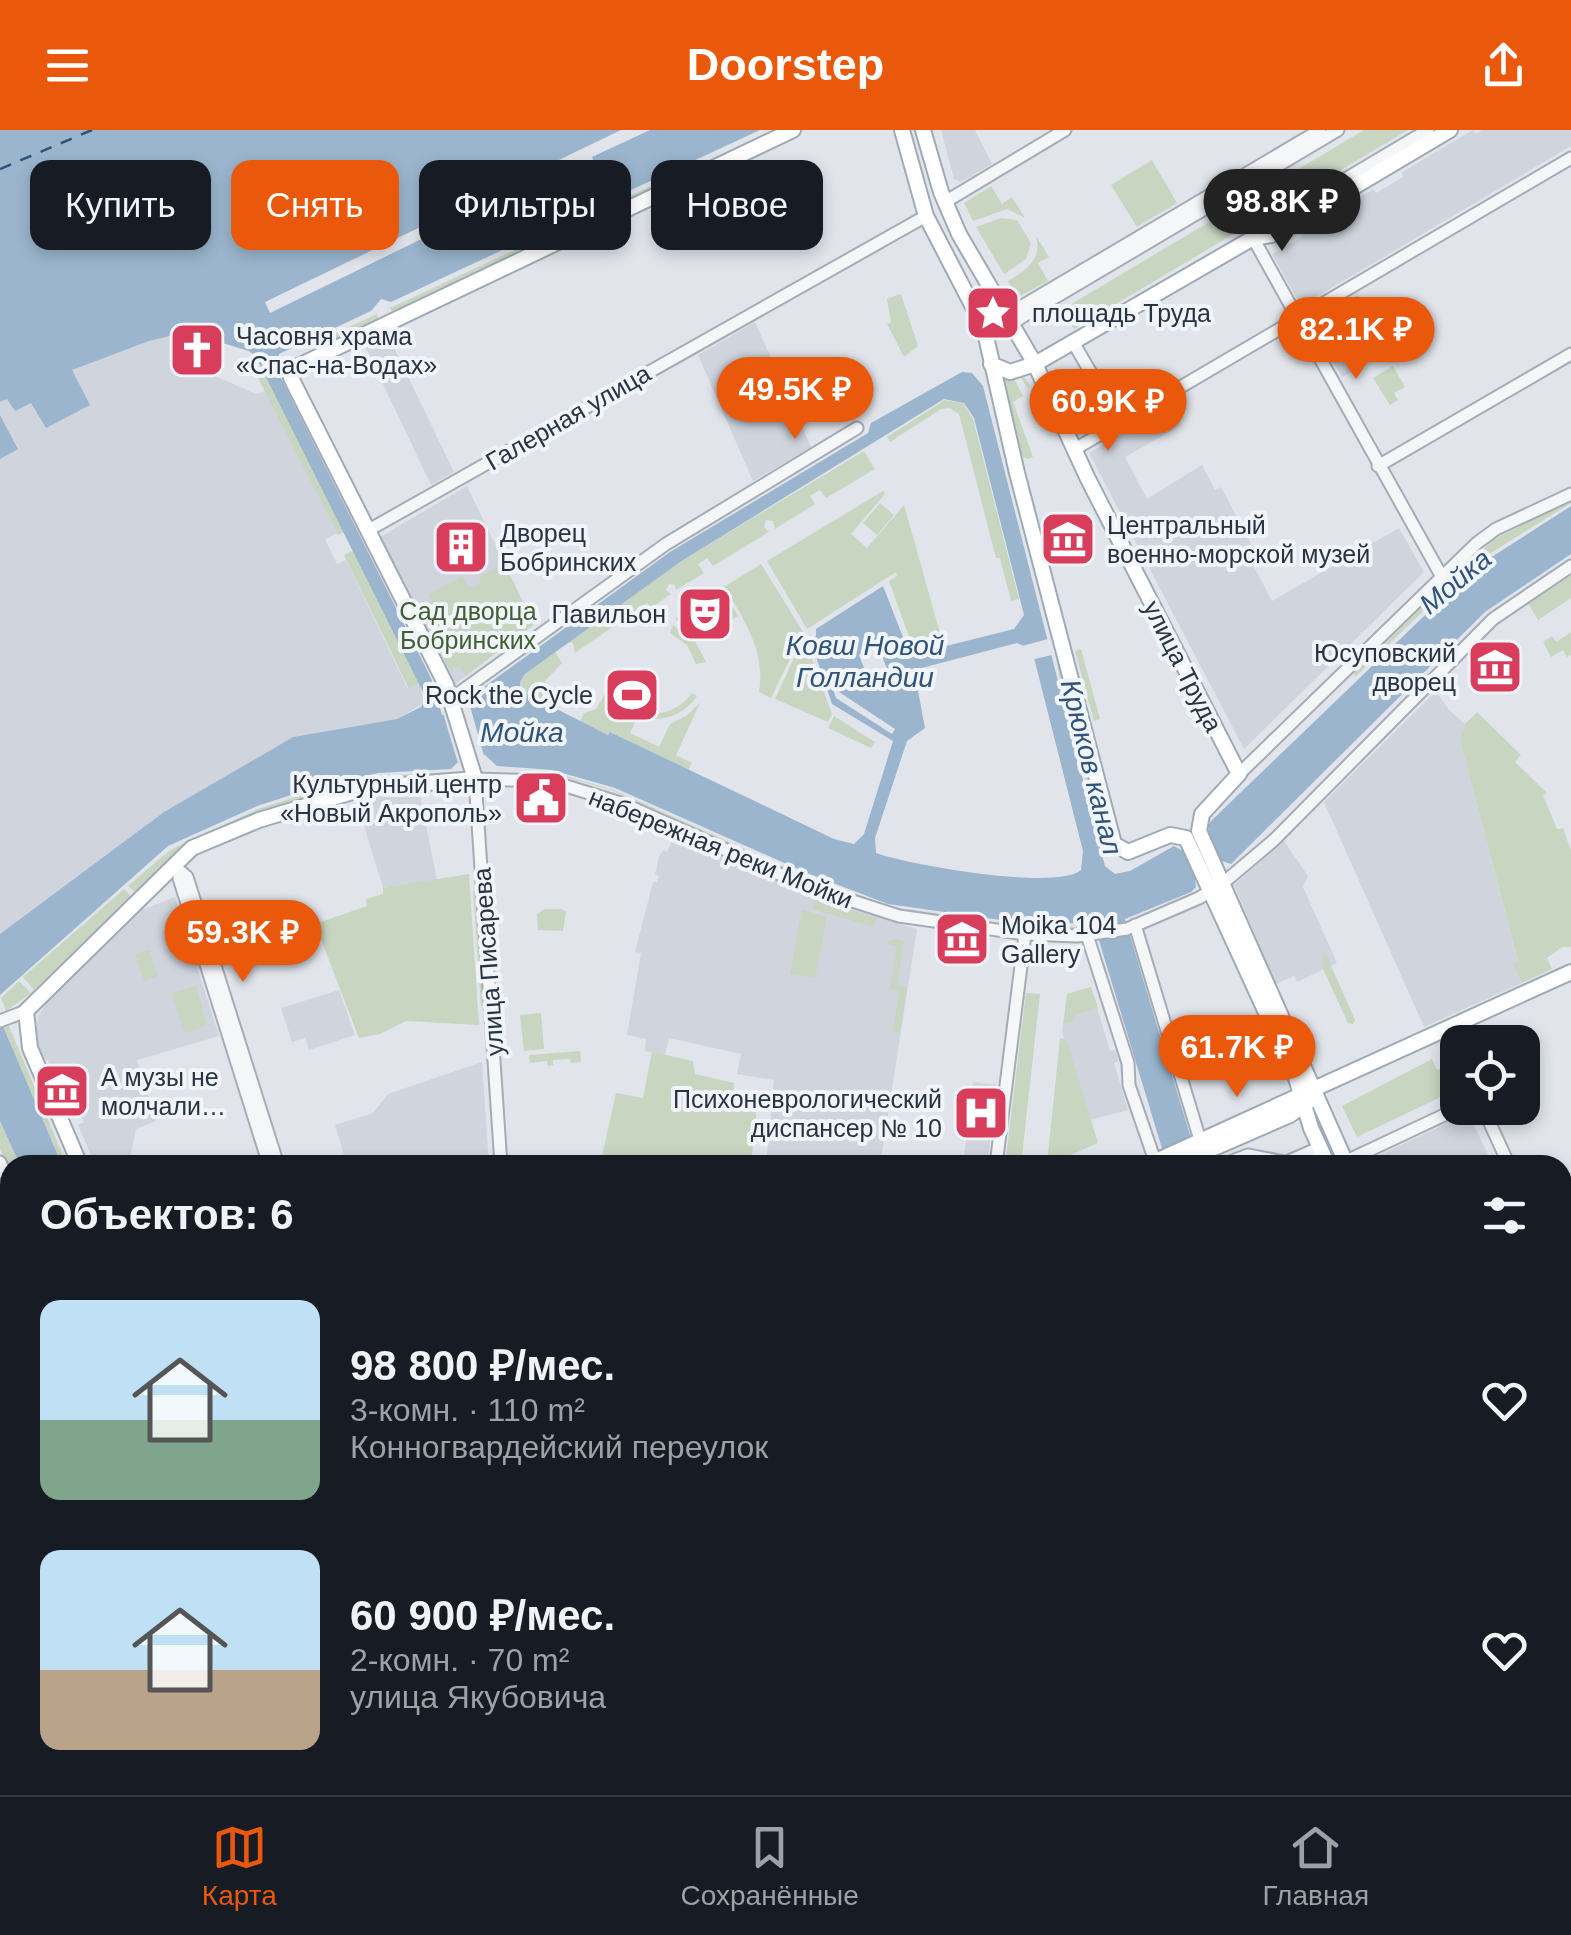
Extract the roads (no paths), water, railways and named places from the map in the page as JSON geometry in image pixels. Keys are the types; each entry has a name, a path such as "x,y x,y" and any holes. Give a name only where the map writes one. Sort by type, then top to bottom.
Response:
{"main road":[{"name":"улица Писарева","path":"475,779 454,704 290,373 295,366 793,130"},
{"path":"902,130 926,216 980,316 987,339 1111,837 1119,850 1133,852 1176,834 1197,838"},
{"path":"923,130 944,202 959,234 1010,319 1076,450"},
{"path":"991,364 1010,372 1034,364 1253,238 1271,236 1450,130"},
{"name":"улица Труда","path":"1076,450 1239,774"},
{"path":"1239,774 1206,809 1197,838 1307,1097 1338,1155"},
{"name":"набережная реки Мойки","path":"26,1011 192,848 312,802 380,786 475,779"},
{"path":"1457,1025 1571,972"},
{"path":"26,1011 30,1048 76,1155"},
{"path":"1197,1149 1440,1033"},
{"path":"1180,1155 1240,1137 1307,1097"},
{"path":"1307,1097 1323,1155"}],"street":[{"path":"944,202 1065,130"},
{"path":"987,339 1010,319 1320,130"},
{"path":"1010,319 1338,130"},
{"path":"1428,130 1266,226 1253,238 1442,577"},
{"path":"1076,450 1571,158"},
{"name":"Галерная улица","path":"366,532 926,216"},
{"path":"1073,342 1120,423"},
{"path":"1378,466 1571,354"},
{"path":"454,704 547,627 685,531 857,428"},
{"path":"1239,774 1485,536 1571,494"},
{"path":"1203,1155 1197,1149 1131,927 1217,887 1274,840 1493,619 1571,566"},
{"name":"набережная реки Мойки","path":"475,779 550,781 624,804 806,886 888,914 1025,934 1092,934 1131,927"},
{"name":"улица Писарева","path":"475,779 500,1155"},
{"path":"173,865 187,877 269,1155"},
{"path":"997,1155 1025,934"},
{"path":"1092,934 1128,1062 1130,1085 1157,1155"},
{"name":"набережная реки Мойки","path":"2,1020 26,1011"},
{"path":"1362,1155 1440,1117"},
{"path":"1491,1125 1505,1155"},
{"path":"1240,1137 1248,1155"},
{"path":"1302,1155 1319,1148"}],"water":[{"path":"0,130 760,130 695,160 651,160 651,181 631,190 631,160 419,160 419,250 502,250 391,302 381,299 371,311 279,354 277,370 431,678 442,715 471,706 477,692 670,552 868,433 871,423 962,372 972,373 983,386 1105,866 1115,874 1130,871 1174,846 1183,851 1209,834 1211,821 1473,569 1571,506 1571,554 1485,612 1231,864 1222,861 1195,878 1196,887 1191,892 1125,919 1196,1155 1164,1155 1094,924 1014,922 888,904 807,873 615,788 552,770 497,766 485,755 457,763 451,769 378,773 313,788 257,806 168,846 0,995 0,934 164,812 293,737 397,719 421,707 426,698 256,357 249,351 186,332 149,341 72,370 90,405 46,428 31,403 15,411 7,399 0,402","holes":["944,399 964,403 974,418 1024,615 1014,629 910,655 883,586 816,629 816,636 810,639 832,704 893,741 864,834 854,844 834,839 521,691 520,682 525,674 680,562","1017,643 1032,650 1083,851 1081,870 1043,878 949,869 876,853 875,838 907,741 925,728 914,670"]},
{"path":"0,415 18,449 0,459"},
{"path":"0,1019 58,1155 15,1155 0,1121"}],"place":[{"name":"площадь Труда","path":"993,313"},
{"name":"Часовня храма «Спас-на-Водах»","path":"197,350"},
{"name":"Центральный военно-морской музей","path":"1068,539"},
{"name":"Дворец Бобринских","path":"461,547"},
{"name":"Павильон","path":"705,614"},
{"name":"Юсуповский дворец","path":"1495,667"},
{"name":"Rock the Cycle","path":"632,695"},
{"name":"Культурный центр «Новый Акрополь»","path":"541,798"},
{"name":"Moika 104 Gallery","path":"962,939"},
{"name":"А музы не молчали…","path":"62,1091"},
{"name":"Психоневрологический диспансер № 10","path":"981,1113"}],"water label":[{"name":"Мойка","path":"1455,581"},
{"name":"Ковш Новой Голландии","path":"865,661"},
{"name":"Мойка","path":"522,732"},
{"name":"Крюков канал","path":"1092,767"}],"park label":[{"name":"Сад дворца Бобринских","path":"468,626"}]}
